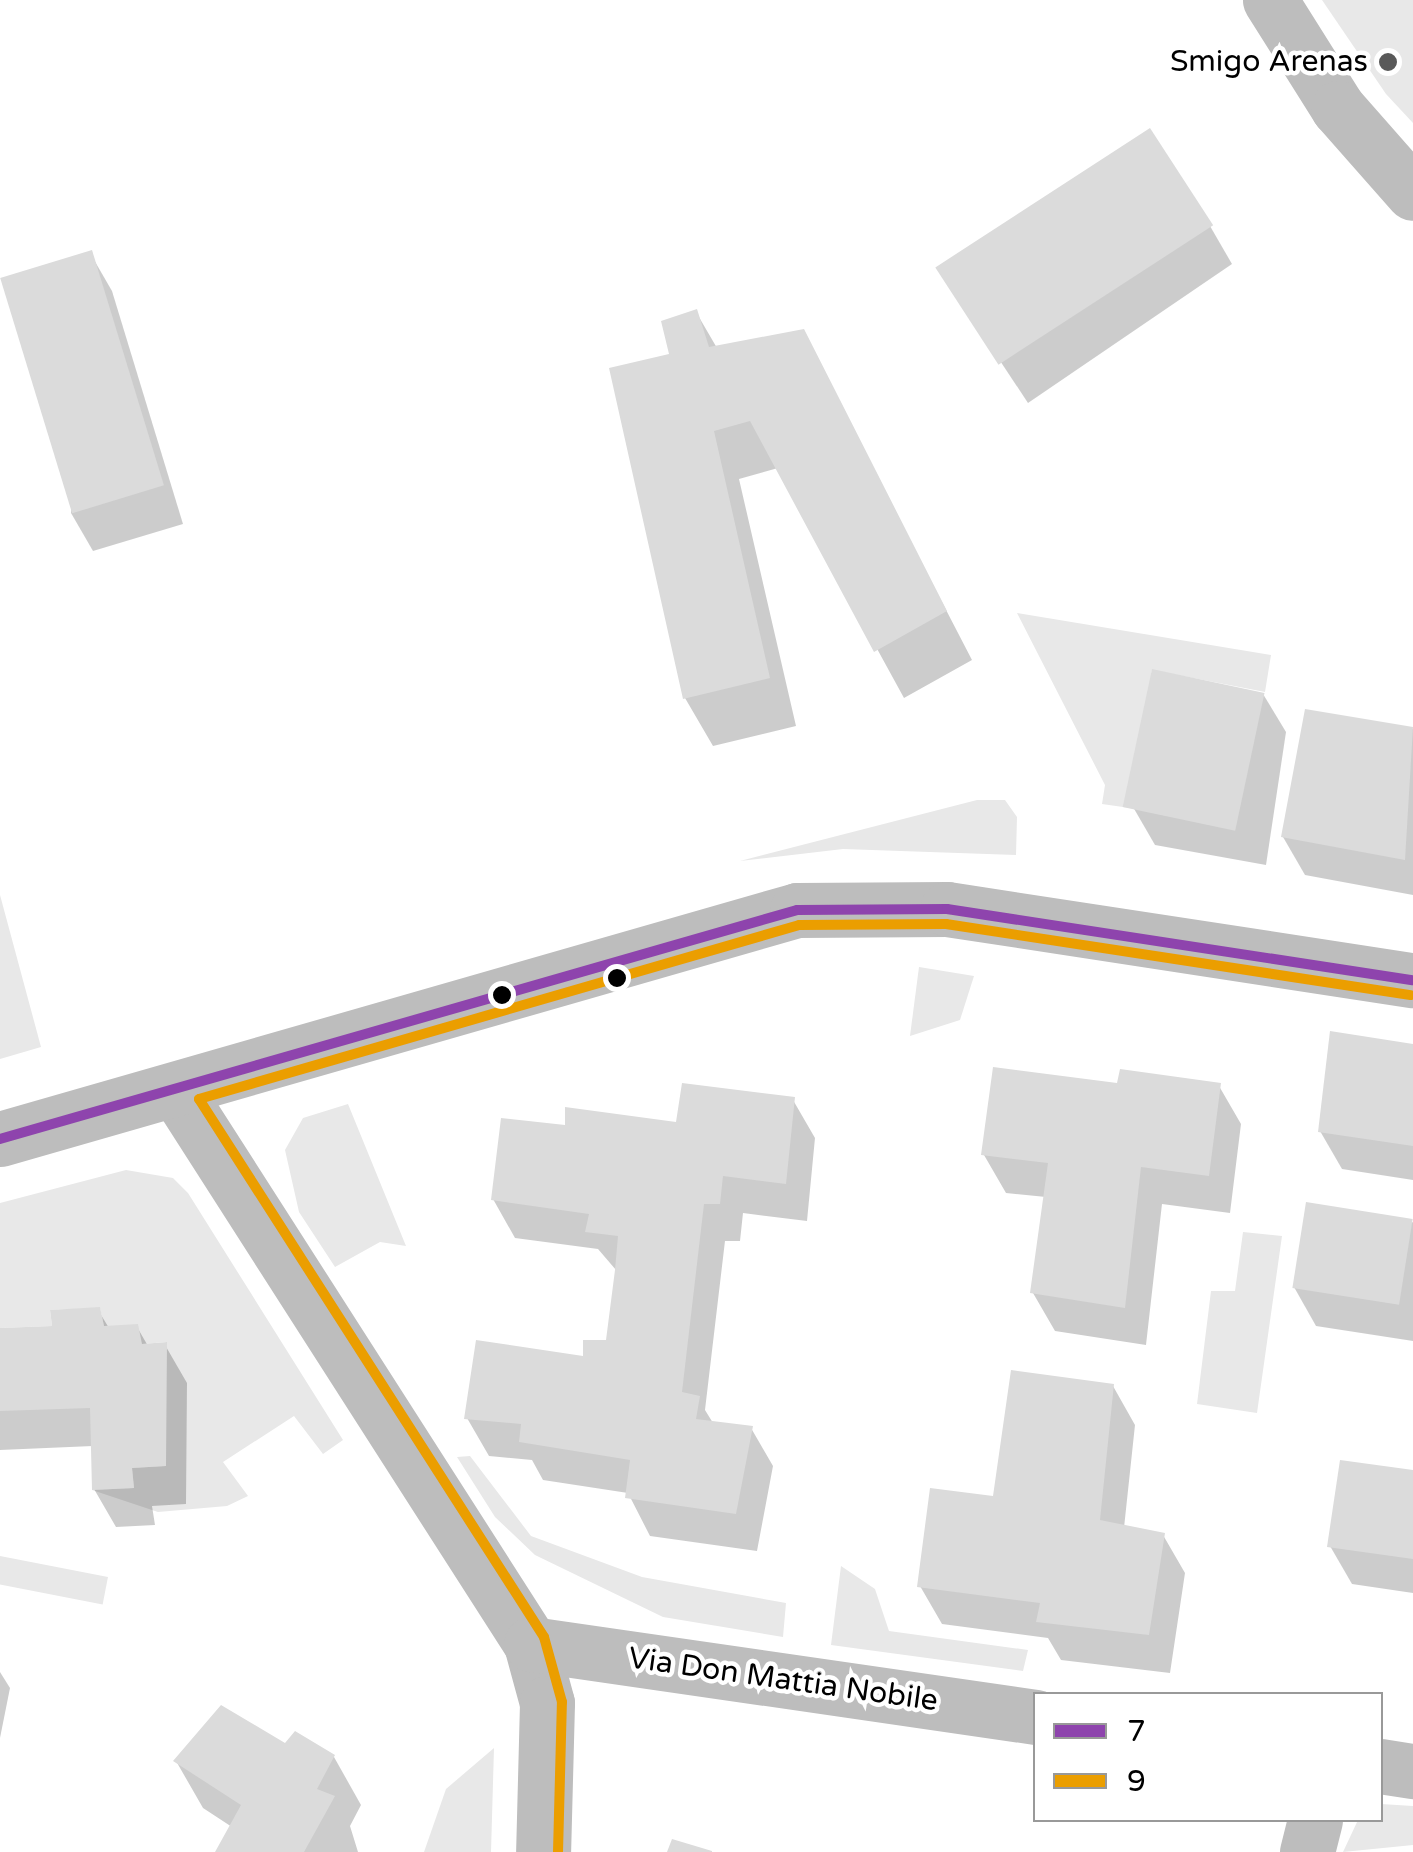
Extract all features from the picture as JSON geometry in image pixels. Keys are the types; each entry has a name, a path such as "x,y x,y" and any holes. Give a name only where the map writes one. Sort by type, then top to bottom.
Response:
{"street":[{"path":"1270,0 1338,108 1413,192"},
{"path":"0,1139 797,910 947,910 1413,980"},
{"path":"176,1090 530,1644 547,1703 543,1852"},
{"name":"Via Don Mattia Nobile","path":"530,1644 1033,1717"},
{"path":"1383,1766 1413,1770"},
{"path":"1307,1852 1315,1822"}],"shaded area":[{"name":"Smigo Arenas","path":"1322,0 1413,0 1413,123 1386,94"},
{"path":"1017,613 1271,655 1265,692 1152,670 1130,808 1102,804 1105,785"},
{"path":"977,800 1005,800 1017,817 1016,855 843,849 740,861"},
{"path":"0,895 41,1047 0,1059"},
{"path":"919,967 974,976 960,1020 910,1036"},
{"path":"348,1104 406,1246 380,1242 335,1267 299,1212 285,1150 303,1118"},
{"path":"126,1170 173,1178 188,1193 343,1440 323,1454 294,1416 223,1462 248,1496 227,1506 158,1512 92,1490 134,1488 132,1468 166,1466 166,1342 142,1344 104,1326 100,1308 50,1310 52,1326 0,1328 0,1203"},
{"path":"1243,1232 1282,1236 1257,1413 1197,1404 1211,1291 1235,1291"},
{"path":"470,1456 531,1536 642,1577 786,1603 783,1637 663,1617 535,1555 495,1517 457,1457"},
{"path":"0,1556 108,1577 103,1604 0,1585"},
{"path":"841,1566 875,1589 889,1631 1028,1650 1023,1671 831,1645"},
{"path":"494,1748 491,1852 424,1852 446,1789"},
{"path":"1383,1804 1413,1806 1413,1845 1343,1852 1357,1822 1383,1822"}],"building":[{"path":"1150,128 1213,225 998,365 935,267"},
{"path":"92,250 164,485 72,513 0,278"},
{"path":"697,309 709,347 804,329 947,611 874,652 750,421 714,431 770,678 683,699 609,368 669,354 661,321"},
{"path":"1152,669 1264,693 1235,831 1123,807"},
{"path":"1305,709 1413,727 1405,860 1281,837"},
{"path":"1330,1031 1413,1044 1413,1146 1318,1132"},
{"path":"993,1067 1117,1083 1120,1069 1221,1083 1209,1176 1141,1167 1125,1308 1030,1293 1048,1163 981,1155"},
{"path":"682,1083 795,1097 786,1184 723,1176 720,1204 704,1204 682,1392 700,1396 696,1419 753,1426 736,1514 625,1498 630,1460 519,1442 521,1424 464,1419 476,1340 583,1356 583,1340 606,1340 615,1270 618,1236 585,1232 589,1214 491,1200 501,1118 565,1125 565,1107 676,1122"},
{"path":"1306,1202 1413,1219 1399,1305 1292,1288"},
{"path":"100,1307 104,1326 138,1324 142,1344 167,1342 166,1466 132,1468 134,1488 92,1490 90,1408 0,1411 0,1328 52,1326 50,1310"},
{"path":"1011,1370 1114,1384 1100,1520 1165,1533 1149,1635 1036,1622 1040,1603 917,1587 930,1488 993,1496"},
{"path":"1340,1460 1413,1470 1413,1559 1327,1547"},
{"path":"221,1705 285,1743 295,1731 335,1755 317,1789 335,1796 304,1852 215,1852 241,1805 173,1761"},
{"path":"672,1839 712,1851 712,1852 667,1852"}],"transit line":[{"name":"7","path":"0,1139 797,910 947,909 1413,980"},
{"name":"9","path":"558,1852 562,1702 544,1637 199,1099 799,925 946,924 1411,995"}],"place":[{"name":"Smigo Arenas","path":"1388,62"}]}
